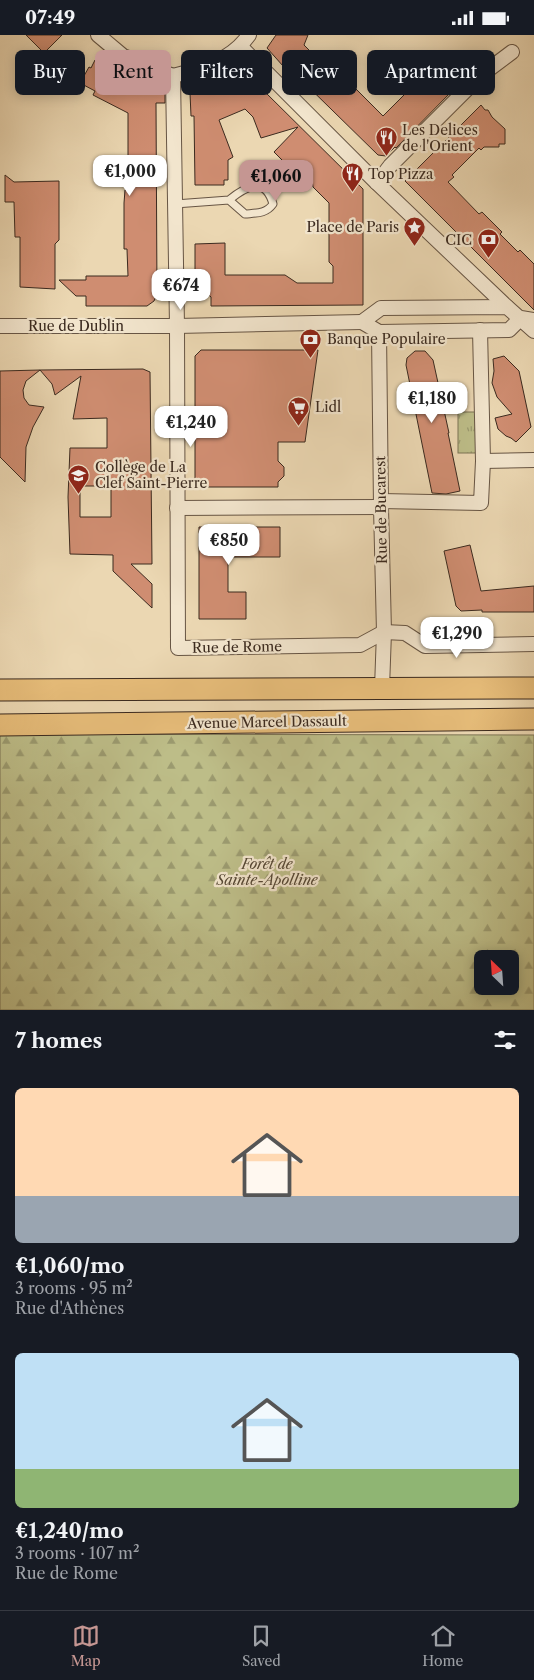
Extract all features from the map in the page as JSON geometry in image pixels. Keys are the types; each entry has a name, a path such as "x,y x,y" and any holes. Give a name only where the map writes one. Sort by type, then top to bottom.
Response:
{"main road":[{"path":"0,690 534,688"},
{"name":"Avenue Marcel Dassault","path":"0,725 534,719"}],"street":[{"path":"98,35 123,57 173,76 212,65 245,41 377,183 507,307 528,319 534,331"},
{"path":"377,183 390,166 480,76 512,52"},
{"name":"Rue de Rome","path":"173,76 177,326 178,648 360,645 384,632"},
{"path":"507,307 382,308 362,322 379,332 510,330 528,319"},
{"name":"Rue de Dublin","path":"0,326 177,326 362,322"},
{"path":"177,508 481,503 483,461 480,330"},
{"name":"Rue de Bucarest","path":"379,332 380,504 384,632 382,688"},
{"path":"483,461 534,460"},
{"path":"384,632 405,633 425,646 534,644"}],"lane":[{"path":"175,204 229,200 244,188 256,186 271,196 273,205 269,210 246,214 229,200"}],"green space":[{"path":"458,412 486,412 486,453 458,453"},
{"name":"Forêt de Sainte-Apolline","path":"0,734 534,735 534,1010 0,1010"}],"building":[{"path":"26,35 62,35 47,50 41,50"},
{"path":"276,35 308,35 304,45 309,50 282,50 282,65 272,54 272,50 267,48"},
{"path":"95,60 95,91 85,86 85,74 89,67 91,68"},
{"path":"357,90 383,116 404,95 448,95 396,148 386,156 378,155 317,95 357,95"},
{"path":"95,91 95,95 165,95 165,103 156,103 157,294 154,301 147,306 86,306 86,296 76,296 59,280 86,280 86,276 128,276 127,249 124,249 124,203 125,190 128,190 128,113 93,95"},
{"path":"190,95 268,95 363,189 363,305 211,306 211,297 202,289 195,291 195,244 225,243 225,275 285,275 297,283 333,283 333,266 329,262 329,203 313,187 312,180 303,171 294,172 274,152 298,127 261,138 253,117 245,109 219,120 233,157 228,160 228,180 224,180 224,185 195,185 194,116 191,116"},
{"path":"481,105 505,129 505,144 499,144 499,147 484,147 481,150 479,148 452,175 454,177 448,182 479,214 482,212 502,232 500,234 518,252 520,250 534,264 534,310 405,181"},
{"path":"5,175 14,182 59,181 59,240 55,244 55,289 20,287 20,237 15,237 14,202 5,202"},
{"path":"201,350 318,350 305,442 278,442 278,461 284,467 284,476 278,482 278,487 201,487 195,481 195,356"},
{"path":"415,351 425,351 433,360 460,491 446,494 432,493 406,365 407,358"},
{"path":"504,356 519,371 531,427 516,442 498,429 495,418 512,414 497,397 492,383 493,359"},
{"path":"143,369 150,372 152,564 131,564 152,584 152,608 113,571 113,555 70,554 68,497 70,448 107,448 107,418 73,419 81,376 55,395 52,384 40,370","holes":["80,486 111,486 111,517 80,517"]},
{"path":"40,370 26,381 23,390 24,398 29,405 44,407 33,427 26,447 25,482 0,457 0,371"},
{"path":"199,527 280,527 280,557 228,557 228,592 246,592 246,619 199,619"},
{"path":"470,545 481,591 534,586 534,612 461,611 456,606 444,551"}],"place":[{"name":"Les Delices de l'Orient","path":"386,157"},
{"name":"Top Pizza","path":"352,193"},
{"name":"Place de Paris","path":"415,246"},
{"name":"CIC","path":"488,259"},
{"name":"Banque Populaire","path":"311,358"},
{"name":"Lidl","path":"299,426"},
{"name":"Collège de La Clef Saint-Pierre","path":"79,494"}]}
